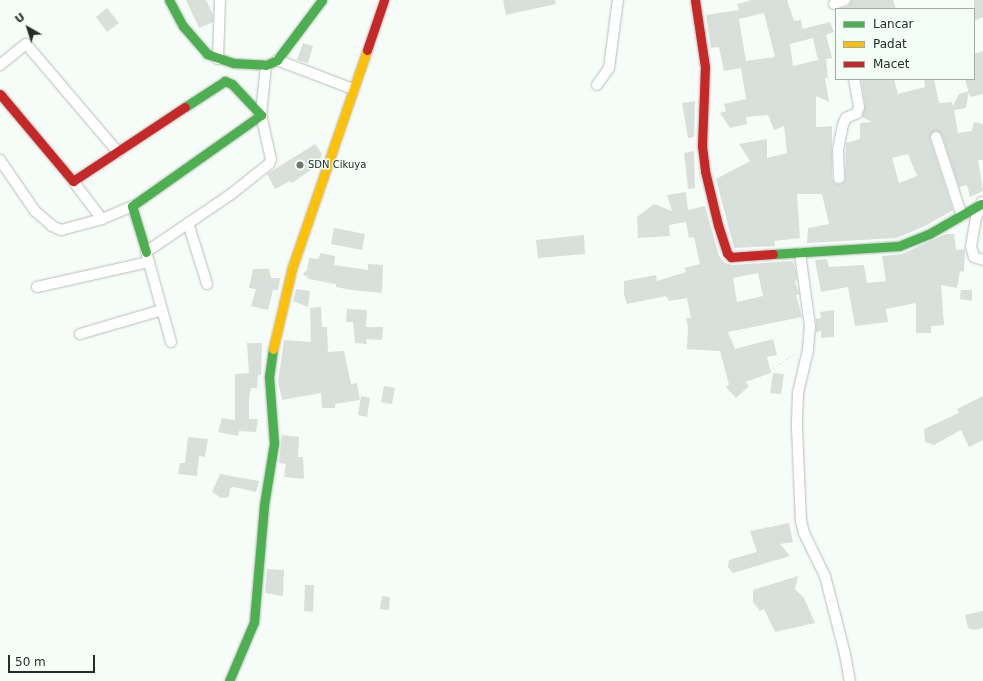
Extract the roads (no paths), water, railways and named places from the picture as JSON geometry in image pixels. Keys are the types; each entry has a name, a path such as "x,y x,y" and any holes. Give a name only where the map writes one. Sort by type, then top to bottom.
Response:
{"street":[{"path":"169,0 196,42 207,54 233,63 266,65 276,60 322,0"},
{"path":"218,59 220,0"},
{"path":"229,681 254,622 264,505 274,443 269,376 273,349 292,268 384,0"},
{"path":"597,85 609,68 618,0"},
{"path":"695,0 705,67 702,146 705,171 727,253 733,257 899,246 917,240 962,216 982,202"},
{"path":"834,5 845,0"},
{"path":"0,65 26,44 118,152"},
{"path":"276,60 353,89"},
{"path":"37,287 147,257 188,223 269,164 271,159 261,115 266,65"},
{"path":"839,178 838,150 843,125 846,118 857,113 859,107 854,80"},
{"path":"74,181 225,81 232,84 261,115"},
{"path":"0,94 74,181 102,219"},
{"path":"0,160 35,211 52,226 61,230 102,219 132,206 261,115"},
{"path":"936,137 962,216"},
{"path":"982,202 971,246 974,257 983,260"},
{"path":"132,206 172,342"},
{"path":"188,223 207,284"},
{"path":"800,253 810,326 808,350 800,381 797,427 801,521 804,533 825,576 846,654 850,681"},
{"path":"80,334 162,310"}],"place":[{"name":"SDN Cikuya","path":"300,165"}]}
